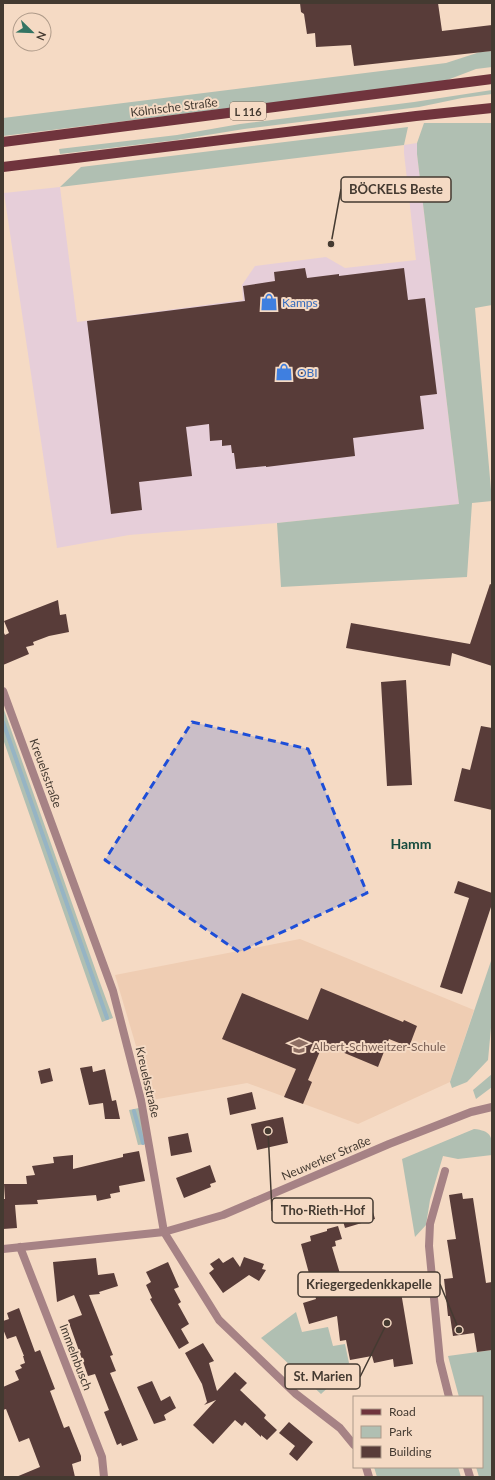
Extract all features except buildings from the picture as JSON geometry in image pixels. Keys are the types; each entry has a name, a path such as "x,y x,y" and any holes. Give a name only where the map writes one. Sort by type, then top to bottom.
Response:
{"main road":[{"name":"Kölnische Straße","path":"3,142 492,79"},
{"name":"L 116","path":"3,167 492,108"}],"street":[{"name":"Kreuelsstraße","path":"3,691 113,990 141,1100 164,1232 219,1320 296,1394 340,1428 353,1444"},
{"name":"Neuwerker Straße","path":"3,1249 164,1232 223,1215 389,1144 471,1112 492,1107"},
{"path":"445,1171 430,1224 429,1246 440,1361 449,1396"},
{"name":"Immelnbusch","path":"20,1247 102,1457 104,1477"}],"highlighted area":[{"path":"192,722 308,749 367,893 239,952 105,860"}],"shaded area":[{"path":"417,143 417,154 459,504 277,523 129,535 57,548 4,193 60,187 77,322 243,300 242,285 255,266 326,257 345,268 416,260 404,145"},
{"name":"Albert-Schweitzer-Schule","path":"300,939 474,1010 450,1082 358,1124 247,1083 152,1100 115,975"}],"green space":[{"path":"492,51 492,67 476,69 442,82 3,136 3,118 446,63 480,52"},
{"path":"492,90 492,94 462,98 419,107 244,129 177,140 60,154 59,149 177,135 240,124 414,102"},
{"path":"424,123 492,123 492,305 475,308 492,501 472,503 467,577 281,587 277,523 459,504 417,154 417,143"},
{"path":"408,127 404,145 60,187 81,167"},
{"path":"3,707 113,1018 102,1022 3,739"},
{"path":"492,958 492,1017 488,1060 467,1082 452,1088 450,1082"},
{"path":"492,1074 492,1087 476,1099 473,1090"},
{"path":"139,1108 146,1144 138,1145 129,1110"},
{"path":"474,1129 481,1130 488,1134 492,1140 492,1155 458,1159 443,1156 430,1200 426,1225 415,1237 402,1159"},
{"path":"296,1312 302,1332 328,1327 333,1346 345,1344 349,1363 333,1383 321,1394 261,1338"},
{"path":"492,1350 492,1477 479,1477 476,1468 483,1468 483,1396 459,1396 448,1356"},
{"path":"374,1468 458,1468 461,1477 377,1477"}],"waterway":[{"path":"3,722 107,1018"},
{"path":"134,1111 143,1143"}],"place":[{"name":"BÖCKELS Beste","path":"331,244"},
{"name":"Kamps","path":"269,302"},
{"name":"OBI","path":"284,372"},
{"name":"Albert-Schweitzer-Schule","path":"299,1046"},
{"name":"Tho-Rieth-Hof","path":"268,1131"},
{"name":"St. Marien","path":"387,1323"},
{"name":"Kriegergedenkkapelle","path":"459,1330"}],"district":[{"name":"Hamm","path":"411,843"}]}
